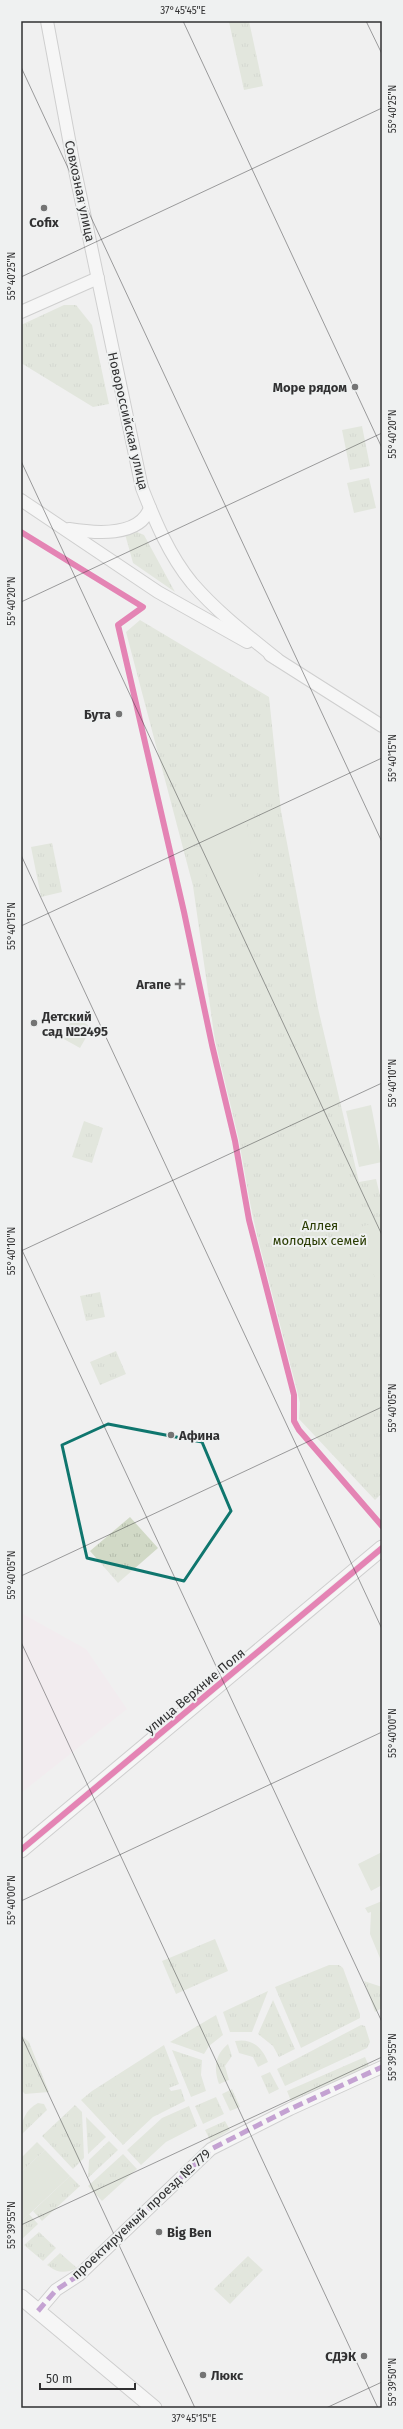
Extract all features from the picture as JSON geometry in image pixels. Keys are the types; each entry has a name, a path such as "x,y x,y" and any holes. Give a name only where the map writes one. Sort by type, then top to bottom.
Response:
{"main road":[{"name":"улица Верхние Поля","path":"21,1850 382,1548"},
{"path":"21,2297 154,2408"}],"street":[{"name":"Совхозная улица","path":"47,21 73,161 98,278"},
{"path":"21,312 98,278"},
{"name":"Новороссийская улица","path":"98,278 132,449 150,508 161,534 191,582 224,616 277,659"},
{"name":"Новороссийская улица","path":"21,500 158,592 277,659 382,726"},
{"path":"66,529 99,533 119,530 142,520 150,508"},
{"name":"проектируемый проезд № 779","path":"38,2311 56,2290 79,2275 210,2149 290,2109 382,2067"}],"highlighted area":[{"path":"108,1424 202,1442 231,1511 184,1581 87,1558 62,1445"}],"shaded area":[{"path":"23,1614 86,1649 127,1709 21,1793"}],"green space":[{"path":"249,21 263,86 244,90 229,22"},
{"path":"64,305 76,305 92,325 109,404 93,407 21,363 21,325"},
{"path":"362,426 370,466 350,470 342,430"},
{"path":"369,478 376,508 354,513 347,483"},
{"path":"137,532 144,535 175,592 133,563 125,534"},
{"name":"Аллея молодых семей","path":"140,620 269,697 281,811 318,1008 359,1182 376,1179 382,1203 382,1493 375,1500 299,1419 300,1403 259,1245 215,1041 193,886 126,632"},
{"path":"231,798 242,806 260,885 257,892 252,897 238,904 223,903 216,900 211,895 194,818 196,812 203,805 214,801"},
{"path":"52,843 62,892 41,897 31,847"},
{"path":"73,1017 92,1027 80,1048 62,1038"},
{"path":"371,1105 382,1162 359,1167 346,1111"},
{"path":"84,1121 103,1128 92,1163 72,1157"},
{"path":"379,1222 382,1234 382,1287 378,1289 360,1227"},
{"path":"100,1292 105,1317 86,1321 80,1296"},
{"path":"116,1351 126,1374 100,1385 90,1362"},
{"path":"130,1517 158,1548 118,1583 90,1551"},
{"path":"382,1852 382,1885 371,1891 358,1864"},
{"path":"382,1901 382,1963 370,1934 371,1912 368,1913 365,1908"},
{"path":"215,1939 228,1971 176,1994 162,1961"},
{"path":"329,1965 339,1965 343,1968 360,2014 360,2018 301,2048 275,1987"},
{"path":"364,1981 382,1987 382,2008 375,2012"},
{"path":"268,1991 252,2032 230,2032 223,2012"},
{"path":"273,2000 295,2049 279,2057 273,2046 258,2034"},
{"path":"216,2015 223,2035 209,2046 204,2054 170,2042"},
{"path":"361,2025 365,2026 370,2042 367,2048 285,2086 277,2069"},
{"path":"21,2035 29,2042 49,2092 25,2094 21,2090"},
{"path":"241,2040 251,2042 256,2045 263,2052 268,2062 258,2067 253,2057 239,2053 235,2041"},
{"path":"228,2044 232,2056 225,2066 229,2080 219,2084 216,2073 216,2062 220,2053"},
{"path":"164,2045 179,2084 169,2088 171,2091 181,2089 185,2101 153,2117 123,2145 81,2100 92,2091"},
{"path":"172,2050 202,2060 201,2075 206,2091 191,2097"},
{"path":"365,2057 369,2066 291,2101 287,2091"},
{"path":"270,2072 279,2089 269,2094 261,2076"},
{"path":"232,2089 240,2107 230,2111 222,2094"},
{"path":"216,2097 224,2114 203,2124 195,2106"},
{"path":"38,2103 44,2104 47,2110 21,2135 25,2116 30,2109"},
{"path":"75,2105 82,2112 84,2158 73,2169 42,2136"},
{"path":"189,2106 197,2126 166,2142 141,2165 127,2150 162,2118"},
{"path":"86,2117 106,2137 88,2154"},
{"path":"225,2121 230,2130 211,2142 205,2130"},
{"path":"109,2141 118,2150 88,2178 89,2160"},
{"path":"37,2142 45,2150 21,2172 21,2158"},
{"path":"45,2150 70,2176 23,2220 21,2172"},
{"path":"123,2154 137,2169 102,2201 88,2186"},
{"path":"70,2176 80,2186 42,2221 33,2211"},
{"path":"29,2214 38,2224 21,2240 21,2218 23,2220"},
{"path":"39,2232 56,2248 43,2261 24,2245"},
{"path":"60,2253 77,2268 61,2272 54,2270 47,2265"},
{"path":"248,2256 263,2270 230,2304 214,2289"}],"marked path":[{"path":"38,2311 56,2290 79,2275 211,2149 290,2109 382,2067"}],"cycle path":[{"path":"21,532 143,607 118,625 184,912 212,1045 235,1141 249,1220 294,1395 294,1421 299,1430 382,1526"},
{"path":"21,1850 382,1548"}],"place":[{"name":"Cofix","path":"44,208"},
{"name":"Море рядом","path":"355,387"},
{"name":"Бута","path":"119,714"},
{"name":"Агапе","path":"180,984"},
{"name":"Детский сад №2495","path":"34,1023"},
{"name":"Афина","path":"171,1435"},
{"name":"Big Ben","path":"159,2232"},
{"name":"СДЭК","path":"364,2356"},
{"name":"Люкс","path":"203,2375"}]}
